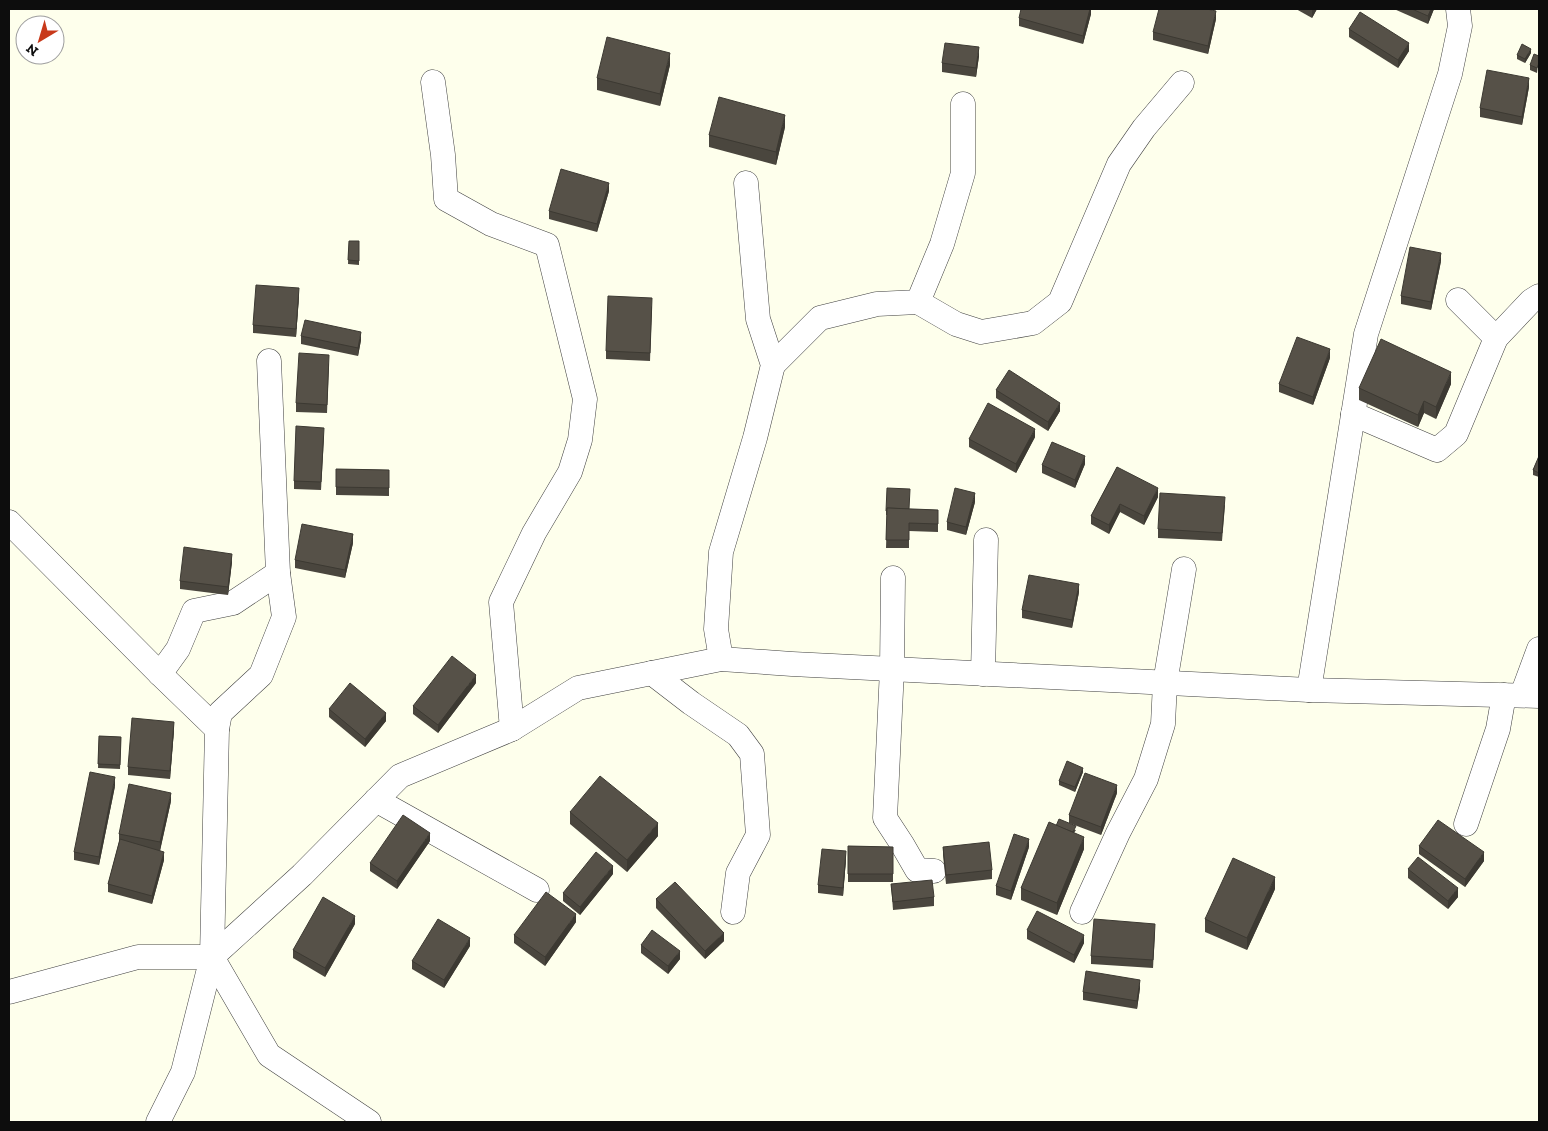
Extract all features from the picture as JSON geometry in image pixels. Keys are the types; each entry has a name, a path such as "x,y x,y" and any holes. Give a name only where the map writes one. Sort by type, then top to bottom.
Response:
{"street":[{"path":"1309,690 1366,334 1450,74 1460,26 1458,9"},
{"path":"433,82 443,155 446,199 491,224 547,245 585,399 580,440 570,472 534,533 501,602 512,729"},
{"path":"721,659 716,628 721,552 755,438 773,364 820,318 877,304 918,302 956,324 981,332 1033,323 1060,302 1119,164 1144,128 1182,83"},
{"path":"918,302 942,244 963,173 963,104"},
{"path":"746,183 758,319 773,364"},
{"path":"1353,414 1437,450 1456,434 1496,338 1531,301 1539,296"},
{"path":"1458,300 1496,338"},
{"path":"158,1122 183,1072 212,957 217,729 220,713 261,675 284,617 278,573 269,361"},
{"path":"9,522 217,729"},
{"path":"983,674 986,540"},
{"path":"1082,912 1118,833 1146,779 1163,724 1165,682 1184,569"},
{"path":"160,674 178,649 194,611 233,604 278,573"},
{"path":"892,578 892,669 885,818 917,870 934,871"},
{"path":"1466,824 1498,729 1522,695 1539,649"},
{"path":"9,992 138,957 212,957 302,875 400,776 512,729 578,688 721,659 1309,690 1522,695"},
{"path":"652,673 691,703 738,735 752,754 758,834 738,873 733,912"},
{"path":"376,800 536,890"},
{"path":"212,957 270,1056 369,1122"}],"building":[{"path":"1021,9 1090,9 1083,36 1019,18"},
{"path":"1159,9 1207,9 1216,11 1208,46 1153,32"},
{"path":"1412,9 1431,9 1428,16"},
{"path":"1360,12 1409,43 1398,60 1349,29"},
{"path":"607,37 670,53 660,94 597,78"},
{"path":"945,43 979,47 976,68 942,63"},
{"path":"1522,44 1531,49 1525,59 1517,55"},
{"path":"1534,54 1539,56 1537,68 1530,65"},
{"path":"1487,70 1529,78 1522,117 1480,108"},
{"path":"719,97 785,115 776,152 709,135"},
{"path":"561,169 609,183 597,224 549,211"},
{"path":"349,241 359,241 359,261 348,260"},
{"path":"1410,247 1441,253 1431,302 1401,296"},
{"path":"256,285 299,288 296,329 253,325"},
{"path":"608,296 652,298 650,353 606,351"},
{"path":"305,320 361,332 358,348 301,336"},
{"path":"1297,337 1330,349 1313,397 1279,384"},
{"path":"1381,339 1451,372 1436,407 1424,401 1418,415 1359,388"},
{"path":"299,353 329,355 327,405 296,403"},
{"path":"1009,370 1060,403 1048,422 996,390"},
{"path":"988,403 1035,429 1016,464 969,439"},
{"path":"296,426 324,428 321,482 294,481"},
{"path":"1052,442 1085,456 1075,480 1042,465"},
{"path":"1539,456 1539,473 1533,470"},
{"path":"1117,467 1158,488 1144,516 1120,504 1109,525 1091,516"},
{"path":"336,469 389,470 389,488 336,487"},
{"path":"887,488 910,489 909,509 887,508 886,511"},
{"path":"955,488 975,493 966,527 947,522"},
{"path":"1160,493 1225,497 1222,533 1158,529"},
{"path":"887,508 938,510 938,524 909,523 909,540 886,540"},
{"path":"302,524 353,534 345,570 295,560"},
{"path":"184,547 232,554 228,587 180,581"},
{"path":"1029,575 1079,584 1072,620 1022,610"},
{"path":"452,656 476,675 438,725 413,706"},
{"path":"350,683 386,713 365,739 329,709"},
{"path":"132,718 174,722 170,771 128,767"},
{"path":"99,736 121,737 120,765 98,764"},
{"path":"1067,761 1083,768 1075,787 1059,781"},
{"path":"90,772 115,777 99,857 74,852"},
{"path":"1085,773 1117,785 1101,827 1069,815"},
{"path":"600,776 658,823 627,860 570,812"},
{"path":"129,784 171,793 160,842 119,834"},
{"path":"403,815 430,833 397,881 370,863"},
{"path":"1059,819 1076,826 1073,832 1056,826"},
{"path":"1438,820 1484,852 1465,879 1419,846"},
{"path":"1049,822 1084,837 1057,903 1021,888"},
{"path":"1014,834 1029,839 1011,891 996,886"},
{"path":"120,839 164,852 152,896 108,884"},
{"path":"989,842 992,870 946,875 943,847"},
{"path":"848,846 893,847 893,874 848,874"},
{"path":"822,849 846,851 843,888 818,885"},
{"path":"596,852 613,866 580,907 563,893"},
{"path":"1418,857 1458,888 1448,901 1408,869"},
{"path":"1233,858 1275,877 1247,938 1205,919"},
{"path":"932,880 934,897 893,902 891,884"},
{"path":"675,882 724,933 705,951 656,899"},
{"path":"546,892 576,914 545,957 514,935"},
{"path":"323,897 355,916 325,968 293,950"},
{"path":"1037,911 1084,935 1074,955 1027,930"},
{"path":"438,919 470,938 444,980 412,961"},
{"path":"1094,919 1155,924 1153,960 1091,956"},
{"path":"652,930 680,951 668,966 641,945"},
{"path":"1086,971 1140,980 1137,1001 1083,992"}]}
